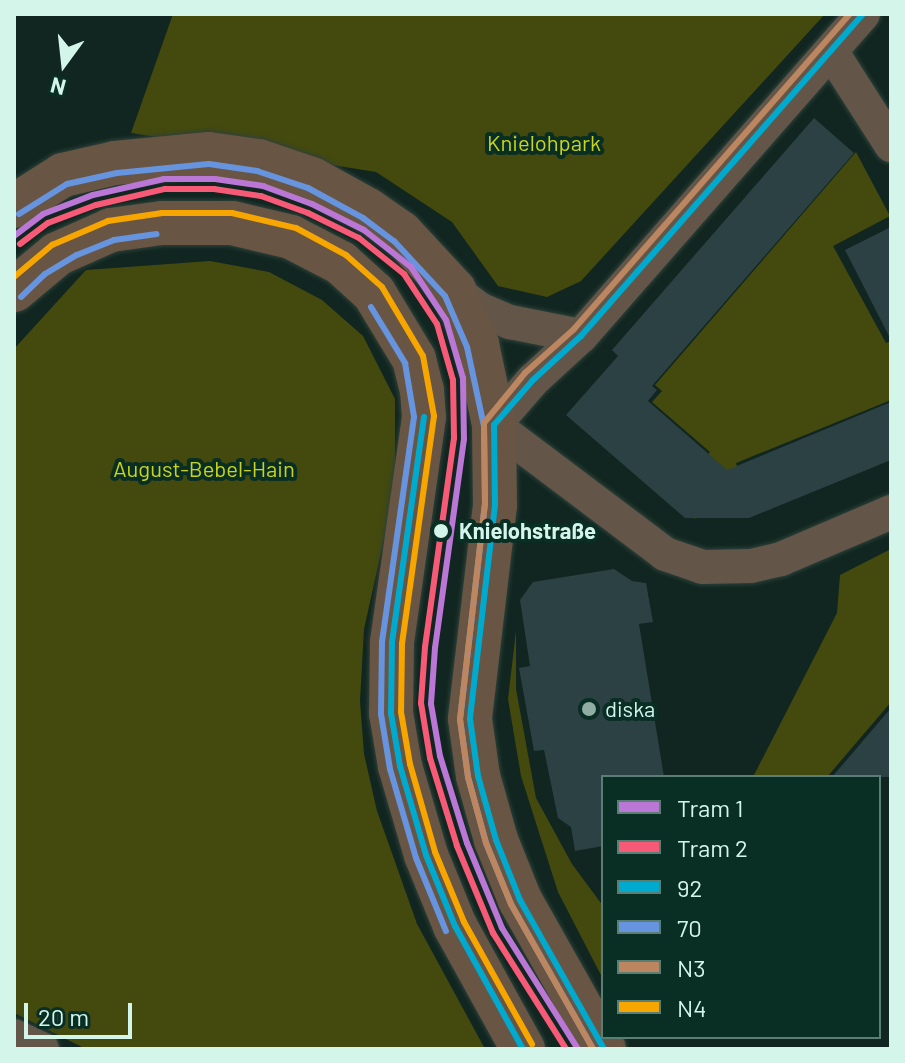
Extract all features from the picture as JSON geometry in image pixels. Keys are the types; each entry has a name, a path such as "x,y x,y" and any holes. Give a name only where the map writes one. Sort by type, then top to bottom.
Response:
{"street":[{"path":"494,425 533,380 581,336 863,14"},
{"path":"831,51 891,145"},
{"path":"14,206 63,175 115,163 209,154 259,161 312,179 368,210 401,233 454,290 479,309 510,322 581,336"},
{"path":"14,290 57,254 111,230 162,223 232,223 291,237 341,263 374,293 414,359 422,390 424,417 392,643 391,713 400,766 426,855 455,926 523,1049"},
{"path":"454,290 477,344 494,425 495,505 470,719 478,776 496,840 520,900 604,1049"},
{"path":"424,417 494,425 665,554 702,567 751,566 781,559 891,512"},
{"path":"14,1036 42,1049"}],"green space":[{"name":"Knielohpark","path":"173,14 825,14 581,281 547,297 498,286 452,222 376,172 131,133"},
{"path":"856,152 890,216 833,246 886,343 891,341 891,400 736,463 744,489 703,488 695,519 667,502 710,452 652,402 662,391 655,385"},
{"name":"August-Bebel-Hain","path":"210,261 269,272 322,300 363,336 395,399 395,490 364,629 360,701 364,754 377,811 417,924 485,1049 86,1049 14,1013 14,349 86,270"},
{"path":"891,549 891,702 829,775 754,775 837,613 840,575"},
{"path":"516,631 516,689 536,798 572,864 601,903 601,975 558,892 521,776 508,699"}],"building":[{"path":"814,118 854,153 652,386 657,390 648,401 727,470 891,402 891,460 749,518 685,518 566,415 618,356 612,350"},
{"path":"891,227 891,340 845,250"},
{"name":"diska","path":"614,569 632,581 646,583 653,622 639,624 664,775 601,775 601,846 575,851 571,827 558,818 544,750 534,751 519,668 530,666 520,600 533,582"},
{"path":"891,708 891,777 834,775"}],"tram line":[{"name":"1","path":"14,236 43,214 93,195 164,179 215,179 263,186 312,204 364,230 411,267 446,320 463,378 464,439 435,648 431,704 440,756 467,843 502,928 578,1049"},
{"name":"2","path":"20,244 48,223 96,205 165,189 214,189 261,196 308,213 359,238 404,274 437,324 453,380 454,438 425,647 421,703 430,758 457,846 493,933 566,1049"}],"transit line":[{"name":"N3","path":"593,1049 511,904 486,843 468,777 460,719 485,504 484,423 525,373 574,329 850,14"},
{"name":"92","path":"494,425 533,380 581,336 863,14"},
{"name":"70","path":"19,214 67,184 117,173 209,164 257,171 308,188 363,218 394,241 445,296 467,347 484,426 485,504 460,719 468,777 486,843 511,904 593,1049"},
{"name":"N4","path":"14,277 52,245 108,221 162,213 232,213 296,228 346,255 382,287 423,356 434,416 402,644 401,712 410,764 435,852 464,922 532,1044"},
{"name":"70","path":"21,297 45,274 77,255 114,240 157,234"},
{"name":"70","path":"371,307 405,363 414,417 382,642 381,714 390,769 416,858 446,931"},
{"name":"92","path":"424,417 392,643 391,713 400,766 426,855 455,926 523,1049"},
{"name":"92","path":"494,425 495,505 470,719 478,776 496,840 520,900 604,1049"}],"place":[{"name":"Knielohstraße","path":"441,531"},
{"name":"diska","path":"589,709"}]}
